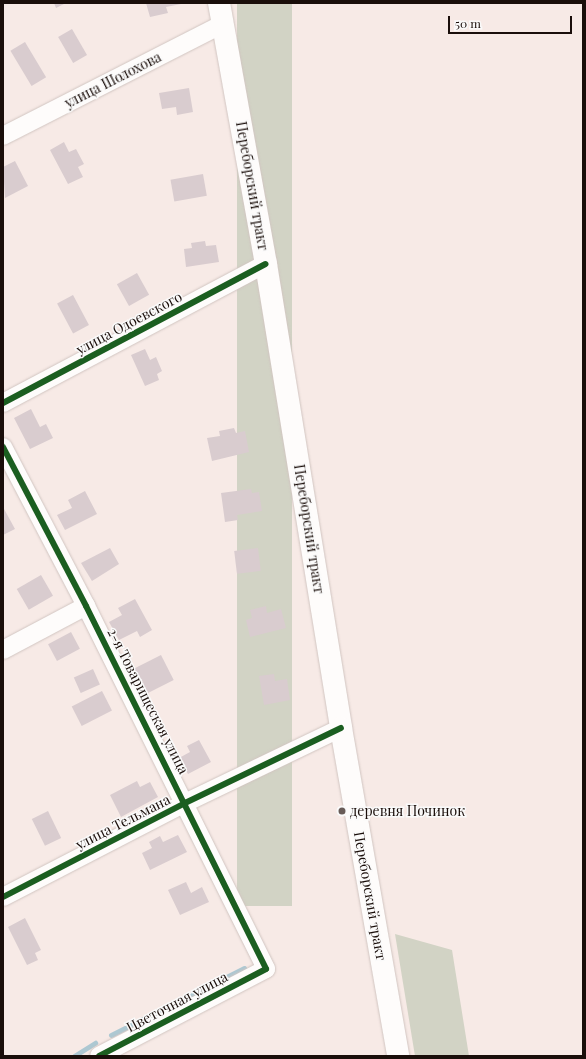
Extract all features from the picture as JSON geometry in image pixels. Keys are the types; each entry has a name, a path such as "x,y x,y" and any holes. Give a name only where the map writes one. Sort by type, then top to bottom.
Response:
{"main road":[{"name":"Переборский тракт","path":"219,3 266,264 341,728 398,1056"}],"street":[{"name":"улица Шолохова","path":"3,136 223,24"},
{"name":"улица Одоевского","path":"3,403 266,264"},
{"name":"2-я Товарищеская улица","path":"3,447 86,606 266,969"},
{"path":"3,650 86,606"},
{"name":"улица Тельмана","path":"3,897 185,803 341,728"},
{"name":"Цветочная улица","path":"99,1056 266,969"}],"shaded area":[{"path":"237,3 292,3 292,906 237,906"},
{"path":"395,934 452,950 469,1056 415,1056"}],"building":[{"path":"54,3 66,3 56,8"},
{"path":"146,3 181,4 166,7 168,13 150,17"},
{"path":"72,29 87,55 73,63 58,37"},
{"path":"25,42 46,77 32,86 10,51"},
{"path":"189,88 193,112 177,115 176,107 162,109 159,93"},
{"path":"64,142 69,152 76,149 84,164 78,167 83,177 68,184 50,150"},
{"path":"15,161 28,186 5,198 3,167"},
{"path":"203,174 207,196 174,201 171,180"},
{"path":"205,241 206,246 216,245 219,262 186,267 184,249 192,248 191,243"},
{"path":"137,273 149,295 129,306 117,284"},
{"path":"73,295 89,325 73,333 57,303"},
{"path":"145,349 150,360 156,357 162,371 157,374 159,380 145,386 131,355"},
{"path":"31,409 40,427 46,424 53,438 30,449 14,418"},
{"path":"234,428 236,433 245,431 249,452 212,461 207,438 220,436 219,431"},
{"path":"251,489 252,493 259,492 262,511 237,515 238,520 225,522 221,493"},
{"path":"85,491 97,514 65,530 57,515 72,508 68,500"},
{"path":"3,507 15,529 3,535"},
{"path":"110,548 119,564 92,581 81,563"},
{"path":"258,548 261,571 237,574 234,551"},
{"path":"41,575 53,596 29,610 17,589"},
{"path":"135,599 152,630 140,637 137,631 119,640 109,622 122,615 118,608"},
{"path":"266,606 267,613 281,609 286,628 250,637 246,620 252,618 250,610"},
{"path":"71,632 80,649 57,661 48,644"},
{"path":"161,655 174,680 147,694 134,669"},
{"path":"93,669 100,685 81,693 74,678"},
{"path":"274,674 275,681 287,679 290,700 264,705 259,676"},
{"path":"102,691 112,711 82,726 72,706"},
{"path":"199,740 211,762 188,774 179,758 190,752 187,746"},
{"path":"137,781 140,787 150,782 158,797 121,817 110,795"},
{"path":"48,811 61,838 45,846 32,819"},
{"path":"178,835 187,852 150,870 142,853 152,848 149,842 160,836 163,842"},
{"path":"186,882 191,893 202,887 209,902 180,915 168,890"},
{"path":"25,918 41,950 35,953 38,960 27,965 8,927"}],"waterway":[{"path":"111,1035 244,968"},
{"path":"74,1056 95,1043"}],"cycle path":[{"path":"3,403 266,264"},
{"path":"3,447 86,606 266,969 99,1056"},
{"path":"3,897 185,803 341,728"}],"place":[{"name":"деревня Починок","path":"342,811"}]}
